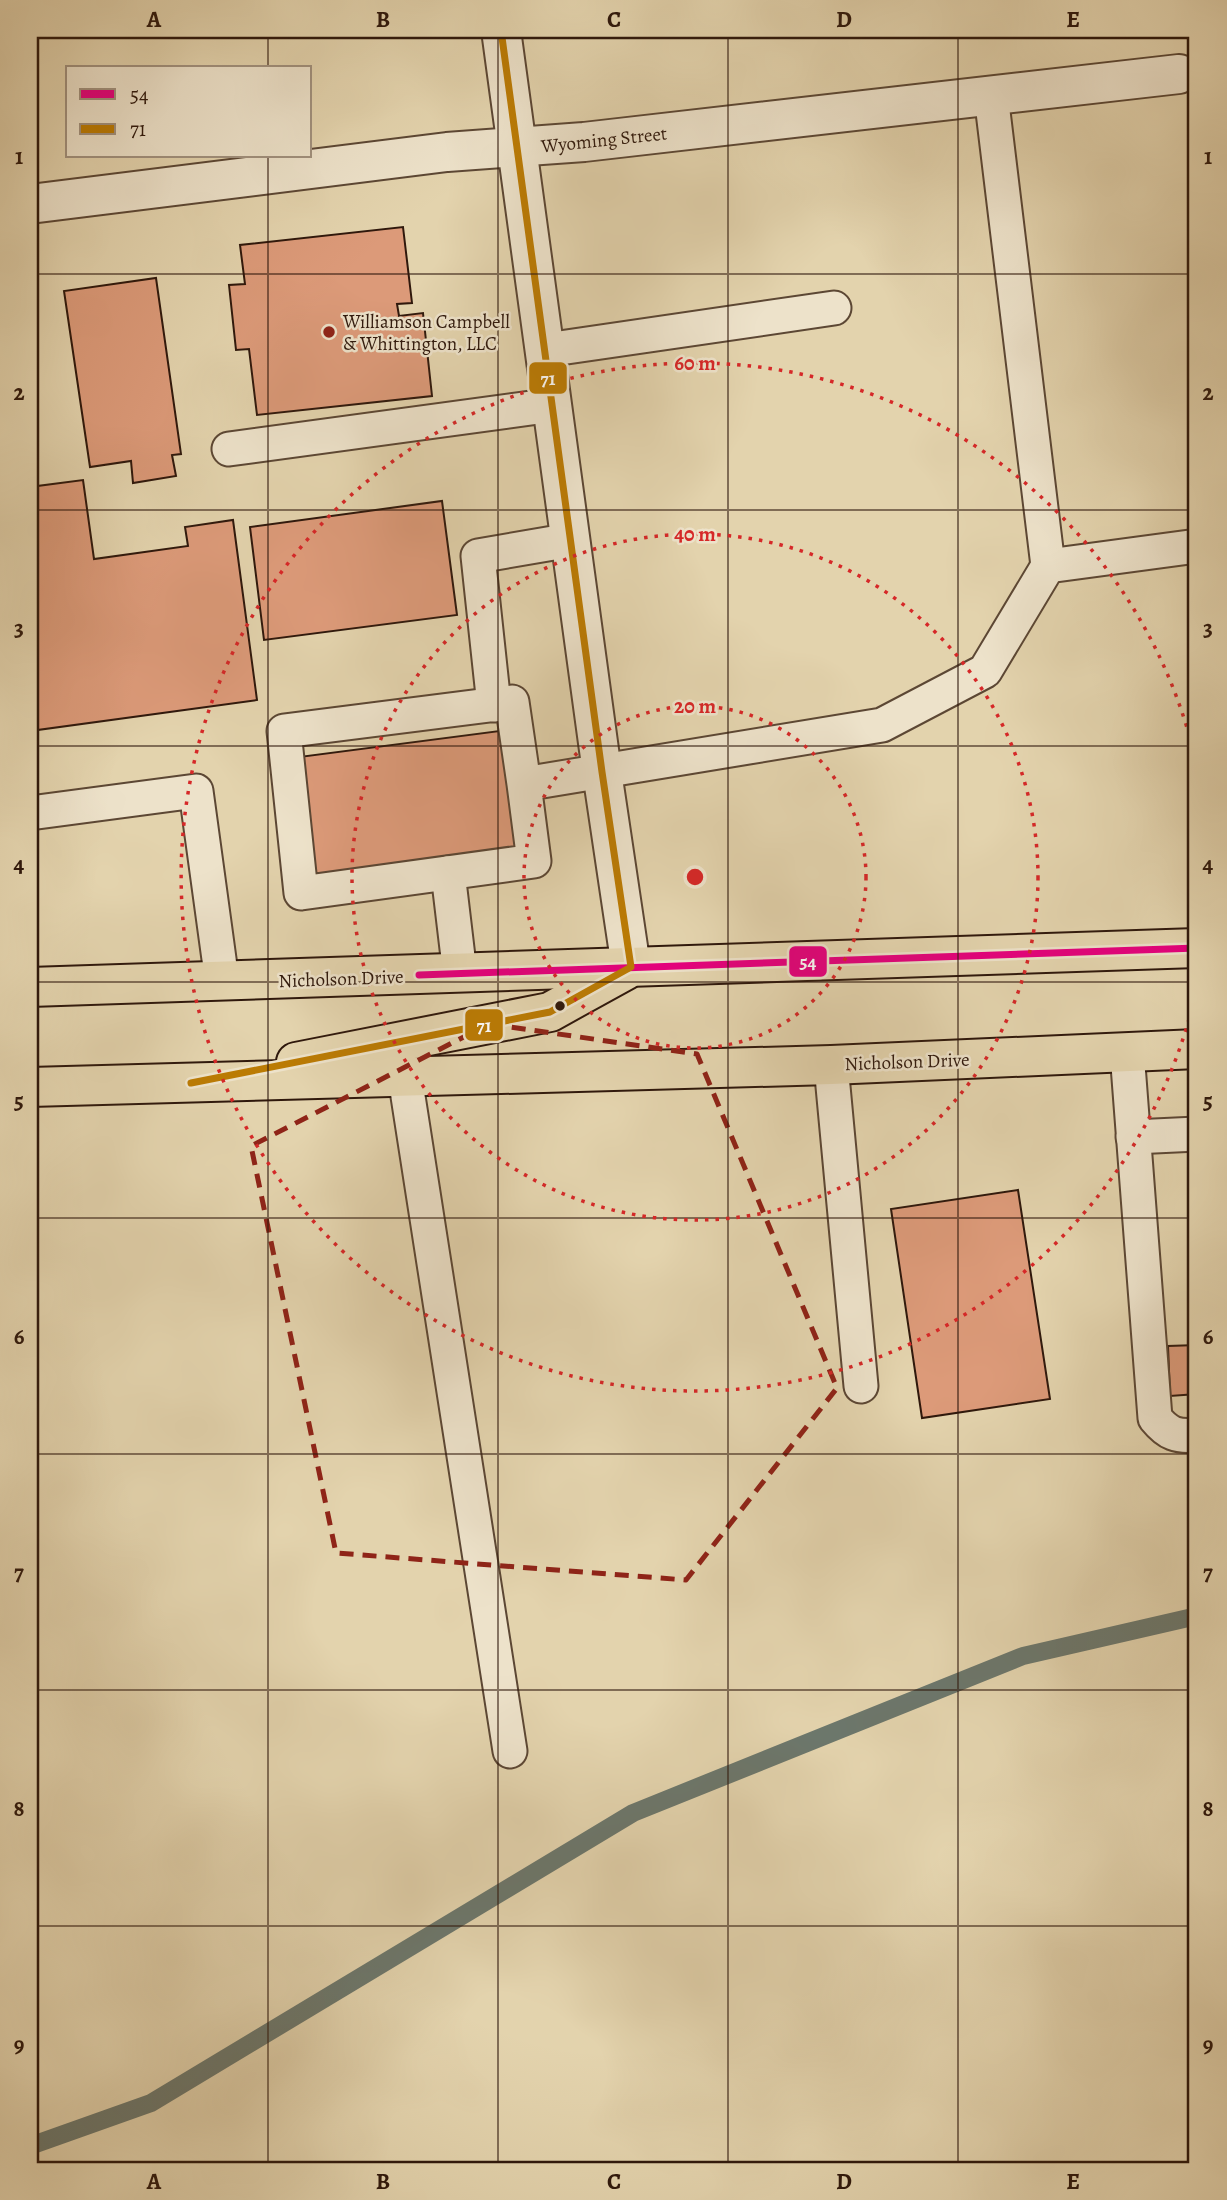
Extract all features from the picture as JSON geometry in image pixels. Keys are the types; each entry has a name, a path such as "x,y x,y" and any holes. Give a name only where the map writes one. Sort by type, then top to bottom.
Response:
{"main road":[{"name":"Nicholson Drive","path":"30,987 1197,948"},
{"path":"191,1083 550,1012 631,967"},
{"name":"Nicholson Drive","path":"30,1087 831,1065 1197,1049"}],"street":[{"path":"501,30 631,967"},
{"name":"Wyoming Street","path":"30,204 447,152 584,142 1179,74"}],"lane":[{"path":"524,784 882,725 985,671 1048,566 991,95"},
{"path":"546,350 834,308"},
{"path":"229,449 553,405"},
{"path":"494,705 478,556 571,540"},
{"path":"1048,566 1197,546"},
{"path":"512,702 534,861 382,878 301,893 284,732 363,735 441,725 494,705 512,702"},
{"path":"30,813 196,791 222,981"},
{"path":"455,869 460,974"},
{"path":"1127,1052 1155,1418 1165,1430 1180,1437 1197,1435"},
{"path":"831,1065 861,1386"},
{"path":"405,1077 510,1751"},
{"path":"1133,1137 1197,1134"}],"highlighted area":[{"path":"489,1024 697,1054 837,1388 686,1580 336,1553 251,1146"}],"building":[{"name":"Williamson Campbell & Whittington, LLC","path":"403,227 412,303 397,304 399,316 423,313 432,396 257,415 249,349 236,350 229,285 245,284 240,245"},
{"path":"156,278 181,454 172,455 176,476 133,483 131,461 90,467 64,291"},
{"path":"83,480 94,559 188,546 185,527 233,520 257,700 30,731 30,487"},
{"path":"442,501 457,615 264,640 250,527"},
{"path":"507,730 523,855 315,882 299,757"},
{"path":"1018,1190 1050,1399 922,1418 891,1209"},
{"path":"1197,1345 1197,1394 1170,1396 1168,1346"}],"waterway":[{"path":"30,2146 151,2103 633,1813 1023,1656 1197,1616"}],"transit line":[{"name":"71","path":"191,1083 550,1012 631,967 501,30"},
{"name":"54","path":"419,975 1197,948"}],"place":[{"name":"Williamson Campbell & Whittington, LLC","path":"329,332"}]}
